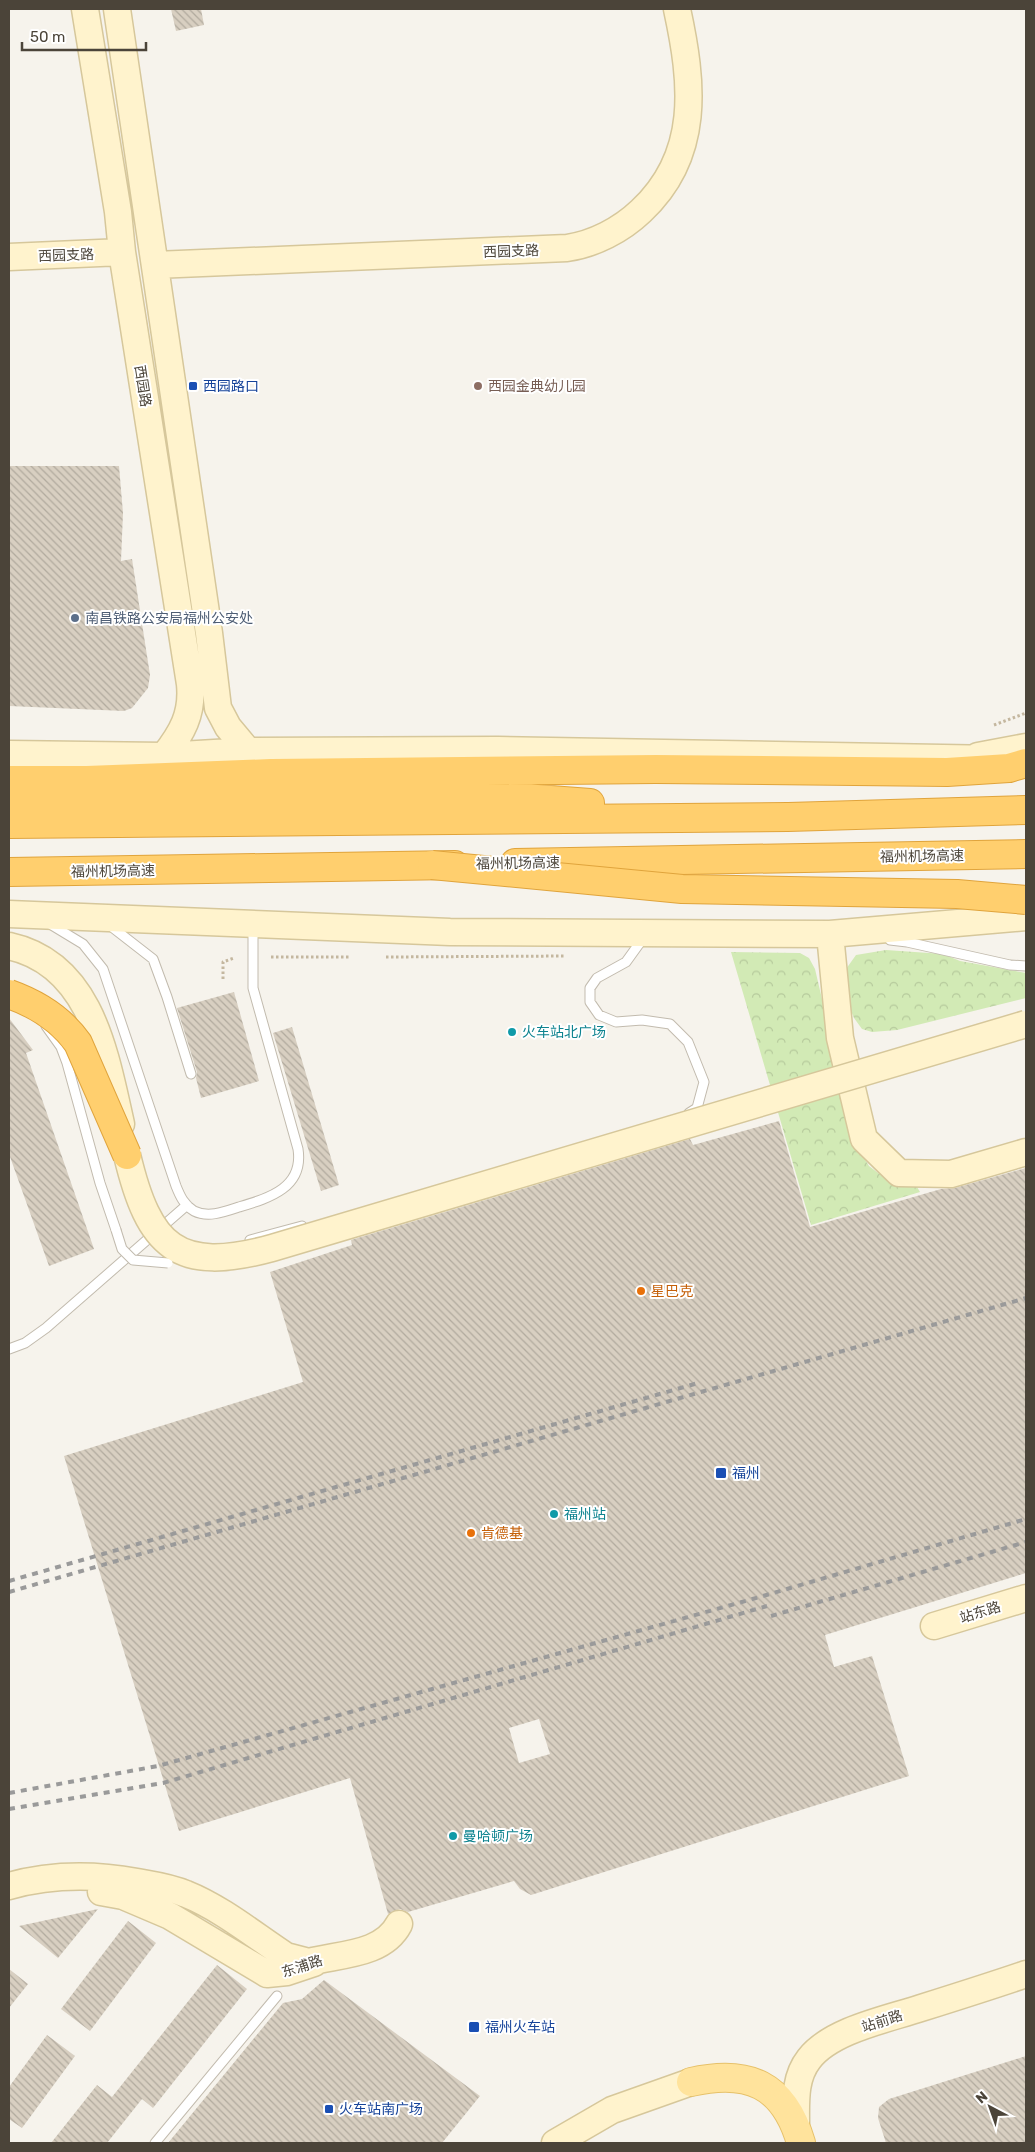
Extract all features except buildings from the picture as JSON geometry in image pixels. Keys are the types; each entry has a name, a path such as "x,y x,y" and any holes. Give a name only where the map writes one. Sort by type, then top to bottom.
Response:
{"highway":[{"path":"9,780 272,773 646,769 947,772 1009,768 1026,762"},
{"path":"9,801 166,802 469,794 788,817"},
{"path":"9,824 788,817 1026,810"},
{"name":"福州机场高速","path":"9,872 1026,854"},
{"path":"432,865 682,889 958,894 1026,900"},
{"path":"9,993 50,1013 70,1032 78,1044 128,1155"}],"main road":[{"name":"西园路","path":"85,9 118,212 122,252 190,694 190,712 185,725 164,756"},
{"path":"117,9 209,633 216,702 223,720 248,752"},
{"name":"西园支路","path":"155,265 566,248 579,246 612,232 634,218 649,203 669,177 682,147 687,118 688,86 677,9"},
{"name":"西园支路","path":"9,257 122,252"},
{"path":"970,757 1026,747"},
{"path":"9,754 164,756 248,752 498,750 970,757 1026,762"},
{"path":"830,934 1026,892"},
{"path":"18,914 253,922 450,932 830,934 1026,917"},
{"path":"830,934 840,1038 864,1139 900,1173 950,1174 1026,1152"},
{"path":"9,946 28,951 52,966 72,985 87,1006 113,1088 128,1155 143,1205 162,1238 175,1248 190,1255 225,1259 272,1248 1026,1024"},
{"name":"站东路","path":"934,1626 1026,1598"},
{"name":"东浦路","path":"9,1886 46,1878 81,1876 115,1878 166,1887 199,1900 292,1959 309,1962 332,1956"},
{"name":"东浦路","path":"9,1903 69,1891 96,1891 123,1896 170,1916 263,1972 272,1975 287,1972 332,1956"},
{"path":"332,1956 375,1948 390,1938 400,1924"},
{"name":"站前路","path":"799,2134 796,2098 799,2078 809,2058 827,2043 856,2029 1026,1974"},
{"path":"556,2143 612,2110 690,2082 728,2076 756,2082 776,2095 799,2134"}],"lane":[{"path":"18,914 51,924 83,944 103,969 173,1177 187,1206 201,1213 214,1214 268,1198 288,1184 299,1167 298,1149 253,988 253,922"},
{"path":"98,916 153,959 168,998 191,1074"},
{"path":"471,1178 670,1123 697,1108 704,1082 688,1042 670,1024 642,1020 616,1022 599,1015 590,1002 590,988 597,978 626,962 633,955 646,933"},
{"path":"830,934 907,942 1010,965 1026,966"},
{"path":"9,993 41,1019 61,1047 100,1183 122,1249 133,1260 168,1263 224,1247"},
{"path":"9,1349 25,1343 46,1328 187,1206"},
{"path":"243,1242 310,1223"},
{"path":"155,2143 277,1996"}],"path":[{"path":"994,725 1026,713"},
{"path":"386,957 569,956"},
{"path":"271,957 350,957"},
{"path":"223,979 223,962 234,958"}],"green space":[{"path":"886,950 943,954 960,961 1026,973 1026,998 897,1030 872,1032 862,1029 854,1018 846,999 846,969 856,955"},
{"path":"731,952 800,953 809,958 815,969 856,1145 869,1166 882,1176 917,1187 920,1192 811,1225"}],"railway":[{"path":"9,1592 1026,1298"},
{"path":"9,1581 698,1383"},
{"path":"9,1793 158,1766 763,1596 1026,1519"},
{"path":"771,1616 1026,1542"},
{"path":"9,1809 163,1783 767,1606"}],"place":[{"name":"西园路口","path":"193,386"},
{"name":"西园金典幼儿园","path":"478,386"},
{"name":"南昌铁路公安局福州公安处","path":"75,618"},
{"name":"火车站北广场","path":"512,1032"},
{"name":"星巴克","path":"641,1291"},
{"name":"福州","path":"721,1473"},
{"name":"福州站","path":"554,1514"},
{"name":"肯德基","path":"471,1533"},
{"name":"曼哈顿广场","path":"453,1836"},
{"name":"福州火车站","path":"474,2027"},
{"name":"火车站南广场","path":"329,2109"}]}
